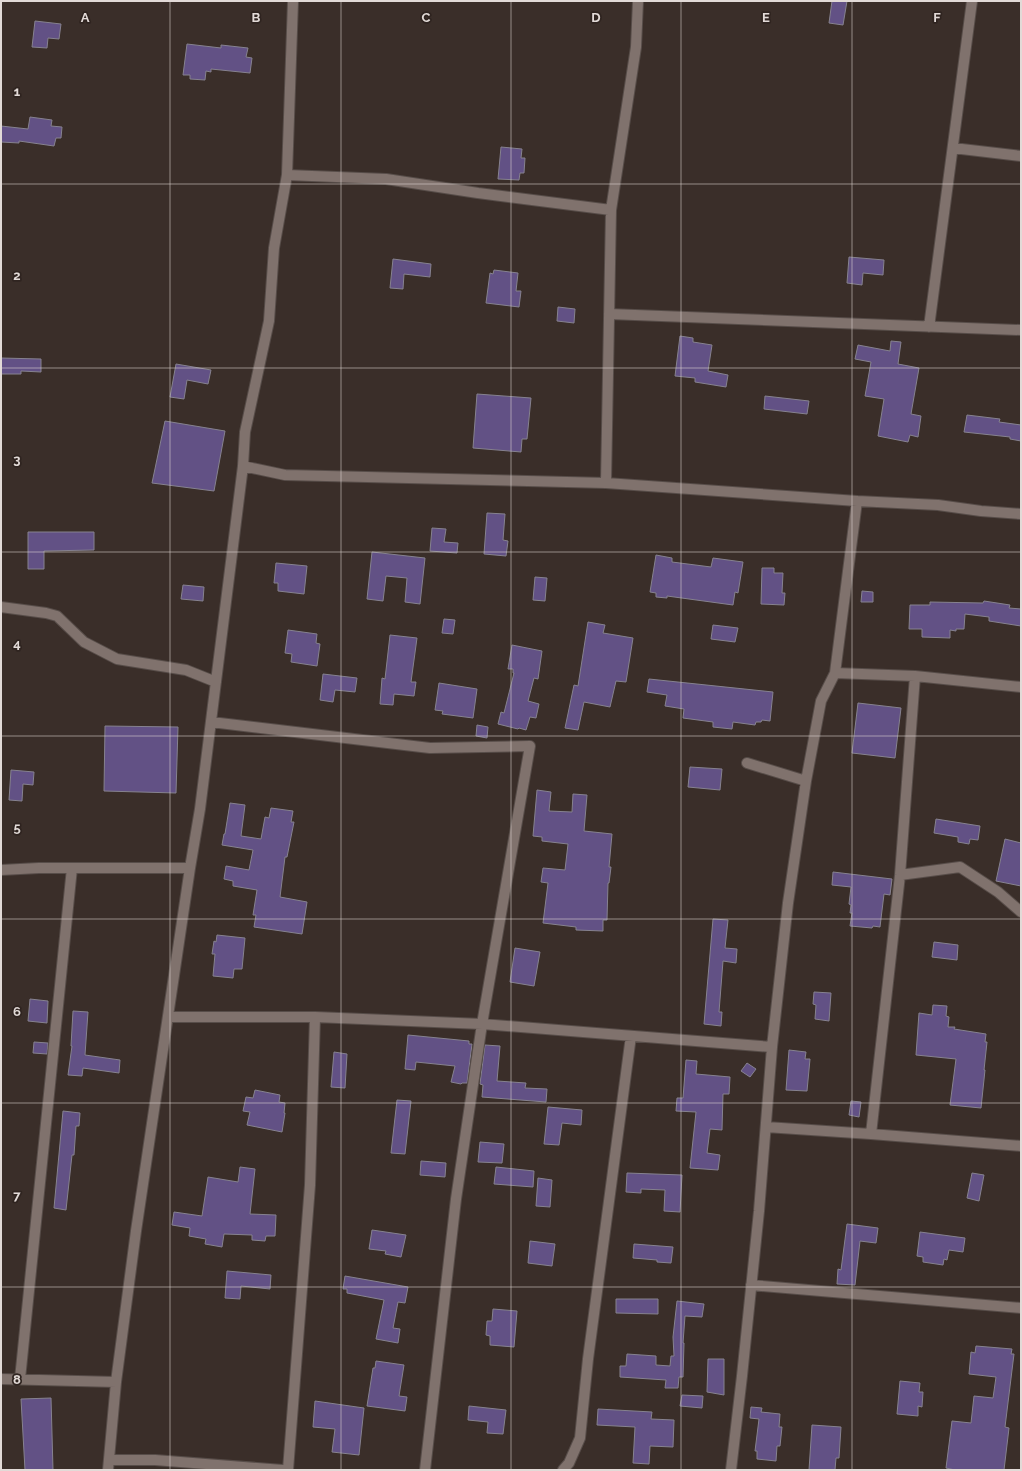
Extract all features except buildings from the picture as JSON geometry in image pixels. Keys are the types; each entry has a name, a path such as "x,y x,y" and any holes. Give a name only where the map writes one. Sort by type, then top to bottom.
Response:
{"street":[{"path":"283,1470 155,1460 109,1465 116,1382 136,1231 197,828 211,722 243,466 245,432 270,321 274,248 287,175 293,1"},
{"path":"606,483 611,210 636,47 638,1"},
{"path":"929,326 972,1"},
{"path":"953,148 1021,156"},
{"path":"287,175 386,179 478,193 611,210"},
{"path":"609,314 1021,330"},
{"path":"243,466 285,476 606,483 857,501 938,505 982,511 1021,514"},
{"path":"731,1470 760,1211 772,1047 788,903 806,781 821,701 835,673 857,501"},
{"path":"1,607 46,613 57,616 84,642 117,659 186,670 216,682"},
{"path":"835,673 915,676 1021,687"},
{"path":"871,1134 900,875 915,676"},
{"path":"211,722 430,748 530,746 482,1024 456,1199 425,1470"},
{"path":"747,763 806,781"},
{"path":"900,875 960,867 998,892 1021,912"},
{"path":"1,870 72,868 190,868"},
{"path":"20,1379 72,868"},
{"path":"168,1017 315,1017 482,1024 772,1047"},
{"path":"288,1470 310,1185 315,1017"},
{"path":"563,1470 570,1463 580,1438 588,1358 631,1036"},
{"path":"766,1127 1021,1146"},
{"path":"751,1285 1021,1308"},
{"path":"1,1379 116,1382"}]}
